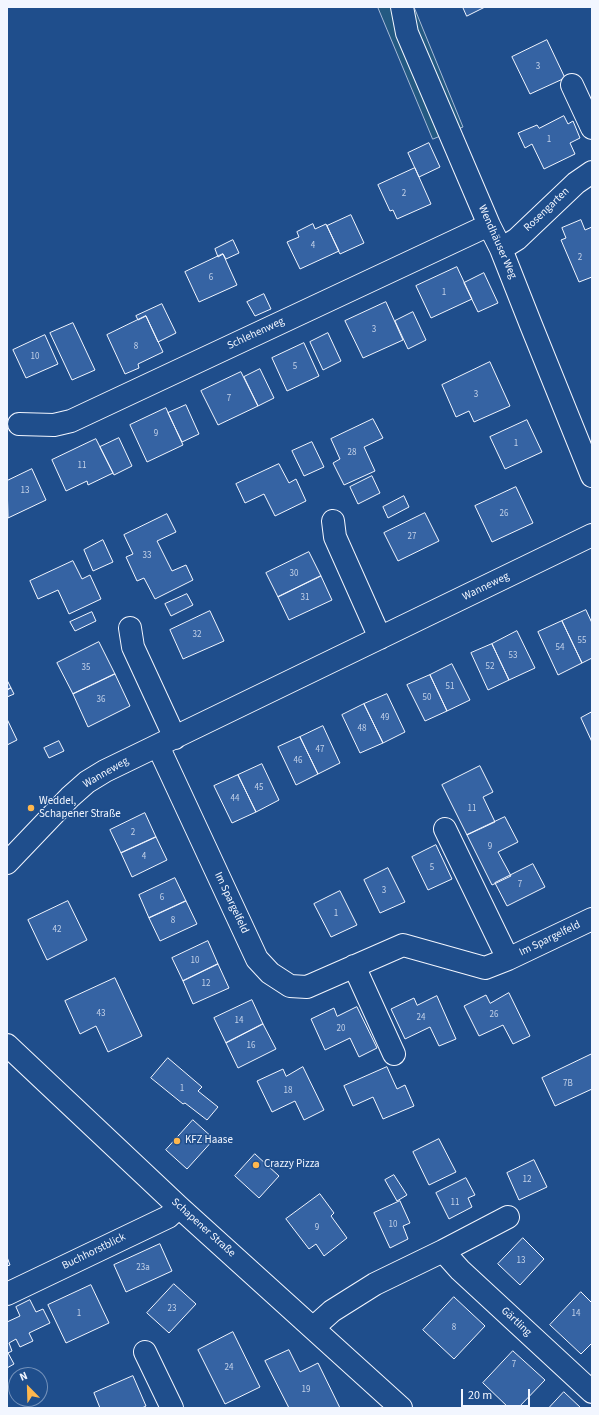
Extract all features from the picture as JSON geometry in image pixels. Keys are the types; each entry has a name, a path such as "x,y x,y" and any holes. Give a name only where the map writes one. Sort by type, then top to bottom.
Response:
{"street":[{"name":"Wendhäuser Weg","path":"402,8 407,33 489,225 502,249 592,476"},
{"path":"572,85 592,128"},
{"name":"Rosengarten","path":"502,249 517,239 576,183 592,172"},
{"name":"Schlehenweg","path":"20,424 54,425 71,421 489,225"},
{"path":"333,521 335,537 380,638"},
{"name":"Wanneweg","path":"9,857 70,797 87,782 105,771 592,535"},
{"path":"130,628 133,647 166,742"},
{"name":"Im Spargelfeld","path":"166,742 257,959 270,973 290,986 307,987 403,945 485,968 508,959 592,919"},
{"name":"Im Spargelfeld","path":"445,829 508,959"},
{"path":"354,966 394,1054"},
{"name":"Schapener Straße","path":"7,1045 180,1207 401,1408"},
{"name":"Buchhorstblick","path":"7,1294 168,1217 180,1207"},
{"path":"313,1328 332,1311 375,1284 508,1217"},
{"name":"Gärtling","path":"443,1251 460,1270 592,1392"},
{"path":"145,1352 172,1408"}],"shaded area":[{"path":"378,7 414,7 463,127 433,139"}],"building":[{"path":"463,7 485,7 467,16"},
{"path":"547,40 565,78 530,94 512,57"},
{"path":"564,116 568,124 573,121 580,138 570,143 575,154 544,169 532,144 525,148 518,133 537,125 539,128"},
{"path":"429,143 440,167 419,177 408,153"},
{"path":"415,168 431,204 397,219 393,210 390,211 378,185"},
{"path":"351,215 364,243 340,254 327,226"},
{"path":"581,220 585,230 592,227 592,277 579,282 561,240 566,238 562,228"},
{"path":"313,224 315,229 326,224 339,251 300,269 287,242 299,237 297,232"},
{"path":"233,240 239,253 226,259 223,254 218,257 215,249"},
{"path":"223,254 237,285 199,302 185,272"},
{"path":"457,267 472,299 431,318 416,286"},
{"path":"484,273 498,303 478,312 464,283"},
{"path":"264,294 271,309 255,316 247,302"},
{"path":"386,302 403,340 363,358 345,321"},
{"path":"162,304 176,333 158,342 146,316 138,320 136,316"},
{"path":"413,312 426,340 408,349 395,321"},
{"path":"146,316 163,352 138,364 139,368 125,374 107,335"},
{"path":"73,323 95,370 72,380 50,333"},
{"path":"328,333 341,361 323,370 310,342"},
{"path":"45,335 58,364 26,378 13,350"},
{"path":"304,343 319,376 287,391 272,358"},
{"path":"490,362 510,406 474,422 469,411 456,417 442,385"},
{"path":"260,369 274,398 258,406 244,377"},
{"path":"241,372 258,406 218,425 201,391"},
{"path":"186,405 199,434 182,442 168,413"},
{"path":"166,408 183,445 147,462 130,425"},
{"path":"373,419 383,438 364,447 375,471 344,485 333,463 340,459 331,439"},
{"path":"527,420 542,452 505,469 490,437"},
{"path":"119,438 132,466 114,475 100,447"},
{"path":"96,439 113,473 88,485 87,481 66,491 52,460"},
{"path":"312,442 324,467 304,476 292,451"},
{"path":"279,464 289,483 296,479 306,501 275,516 264,494 245,503 236,484"},
{"path":"32,469 46,500 8,518 7,481"},
{"path":"372,476 380,493 358,504 350,487"},
{"path":"516,487 533,523 492,542 475,506"},
{"path":"404,496 409,507 388,518 383,507"},
{"path":"425,513 439,541 398,561 384,533"},
{"path":"167,514 176,532 157,541 172,571 186,565 193,580 155,599 144,578 137,581 126,557 133,554 124,535"},
{"path":"103,540 113,562 93,571 84,550"},
{"path":"309,552 321,576 278,597 266,573"},
{"path":"73,561 82,579 90,575 101,599 69,614 58,590 38,599 30,581"},
{"path":"321,576 332,600 289,620 278,597"},
{"path":"187,594 193,605 171,616 165,604"},
{"path":"586,610 592,623 592,658 582,663 562,621"},
{"path":"210,611 224,641 183,659 170,630"},
{"path":"92,612 96,621 75,631 70,622"},
{"path":"562,621 582,663 558,675 538,632"},
{"path":"517,631 535,668 509,680 492,644"},
{"path":"99,642 115,674 73,694 57,663"},
{"path":"492,644 509,680 488,690 471,653"},
{"path":"452,664 470,700 447,711 430,675"},
{"path":"115,674 130,706 88,727 73,694"},
{"path":"430,675 447,711 425,721 407,685"},
{"path":"8,682 11,688 7,690 7,683"},
{"path":"11,688 14,694 7,697 7,690"},
{"path":"387,694 405,732 383,743 364,704"},
{"path":"364,704 383,743 360,753 342,715"},
{"path":"592,712 592,742 581,718"},
{"path":"7,719 17,740 7,745"},
{"path":"323,726 340,763 318,774 300,737"},
{"path":"300,737 318,774 296,785 278,747"},
{"path":"59,741 64,751 49,758 44,748"},
{"path":"262,764 279,800 256,812 238,775"},
{"path":"480,766 493,792 483,797 495,822 467,835 442,785"},
{"path":"238,775 256,812 232,823 214,786"},
{"path":"145,813 156,837 121,853 110,830"},
{"path":"505,817 518,842 498,852 511,876 492,885 467,835"},
{"path":"156,837 167,860 132,877 121,853"},
{"path":"436,845 452,879 428,890 412,857"},
{"path":"533,864 545,887 507,906 495,883"},
{"path":"388,868 405,902 380,913 364,880"},
{"path":"175,878 186,901 149,918 139,895"},
{"path":"340,891 357,925 331,937 314,904"},
{"path":"68,901 87,940 47,960 28,920"},
{"path":"186,901 197,924 160,941 149,918"},
{"path":"208,941 218,964 183,981 172,958"},
{"path":"218,964 229,988 193,1004 183,981"},
{"path":"115,978 142,1036 108,1052 96,1026 80,1034 65,1001"},
{"path":"509,993 530,1036 513,1044 503,1025 479,1036 464,1006 486,995 490,1003"},
{"path":"437,996 456,1039 439,1046 430,1027 405,1039 391,1009 414,998 417,1005"},
{"path":"252,1000 263,1024 226,1043 214,1018"},
{"path":"357,1007 377,1048 359,1057 350,1038 325,1050 311,1019 334,1008 337,1016"},
{"path":"263,1024 276,1049 238,1068 226,1043"},
{"path":"592,1054 592,1089 555,1106 542,1078"},
{"path":"168,1058 202,1087 198,1091 218,1107 207,1120 185,1103 183,1104 151,1078"},
{"path":"303,1067 324,1110 304,1120 295,1101 272,1112 257,1081 283,1069 286,1076"},
{"path":"387,1067 397,1089 405,1085 414,1106 383,1119 373,1097 353,1106 344,1086"},
{"path":"193,1120 214,1139 187,1169 166,1150"},
{"path":"439,1139 456,1172 429,1185 413,1152"},
{"name":"Crazzy Pizza","path":"255,1154 279,1176 259,1198 235,1176"},
{"path":"534,1160 547,1187 519,1200 507,1173"},
{"path":"394,1175 407,1195 397,1201 385,1180"},
{"path":"466,1178 475,1195 468,1198 472,1207 449,1219 436,1193"},
{"path":"320,1194 334,1213 331,1216 347,1238 324,1256 316,1244 309,1249 286,1219"},
{"path":"400,1201 410,1223 403,1226 408,1239 390,1248 374,1213"},
{"path":"523,1238 544,1259 520,1285 498,1264"},
{"path":"160,1244 172,1271 126,1292 114,1265"},
{"path":"7,1257 10,1265 7,1266"},
{"path":"174,1284 196,1304 169,1333 147,1313"},
{"path":"91,1285 109,1323 66,1343 48,1305"},
{"path":"581,1292 592,1303 592,1343 581,1354 550,1325"},
{"path":"454,1297 485,1326 454,1359 423,1330"},
{"path":"30,1300 36,1312 43,1309 50,1323 29,1333 33,1341 20,1347 16,1339 9,1343 12,1351 8,1353 7,1322 20,1316 16,1307"},
{"path":"233,1332 260,1387 225,1404 198,1350"},
{"path":"289,1350 300,1372 318,1363 340,1408 289,1408 265,1361"},
{"path":"7,1351 14,1364 7,1368"},
{"path":"513,1351 545,1380 518,1408 509,1408 483,1383"},
{"path":"133,1376 146,1406 142,1408 100,1408 94,1393"},
{"path":"564,1392 581,1408 549,1408"}],"place":[{"name":"Weddel, Schapener Straße","path":"31,808"},
{"name":"KFZ Haase","path":"177,1141"},
{"name":"Crazzy Pizza","path":"256,1165"}]}
